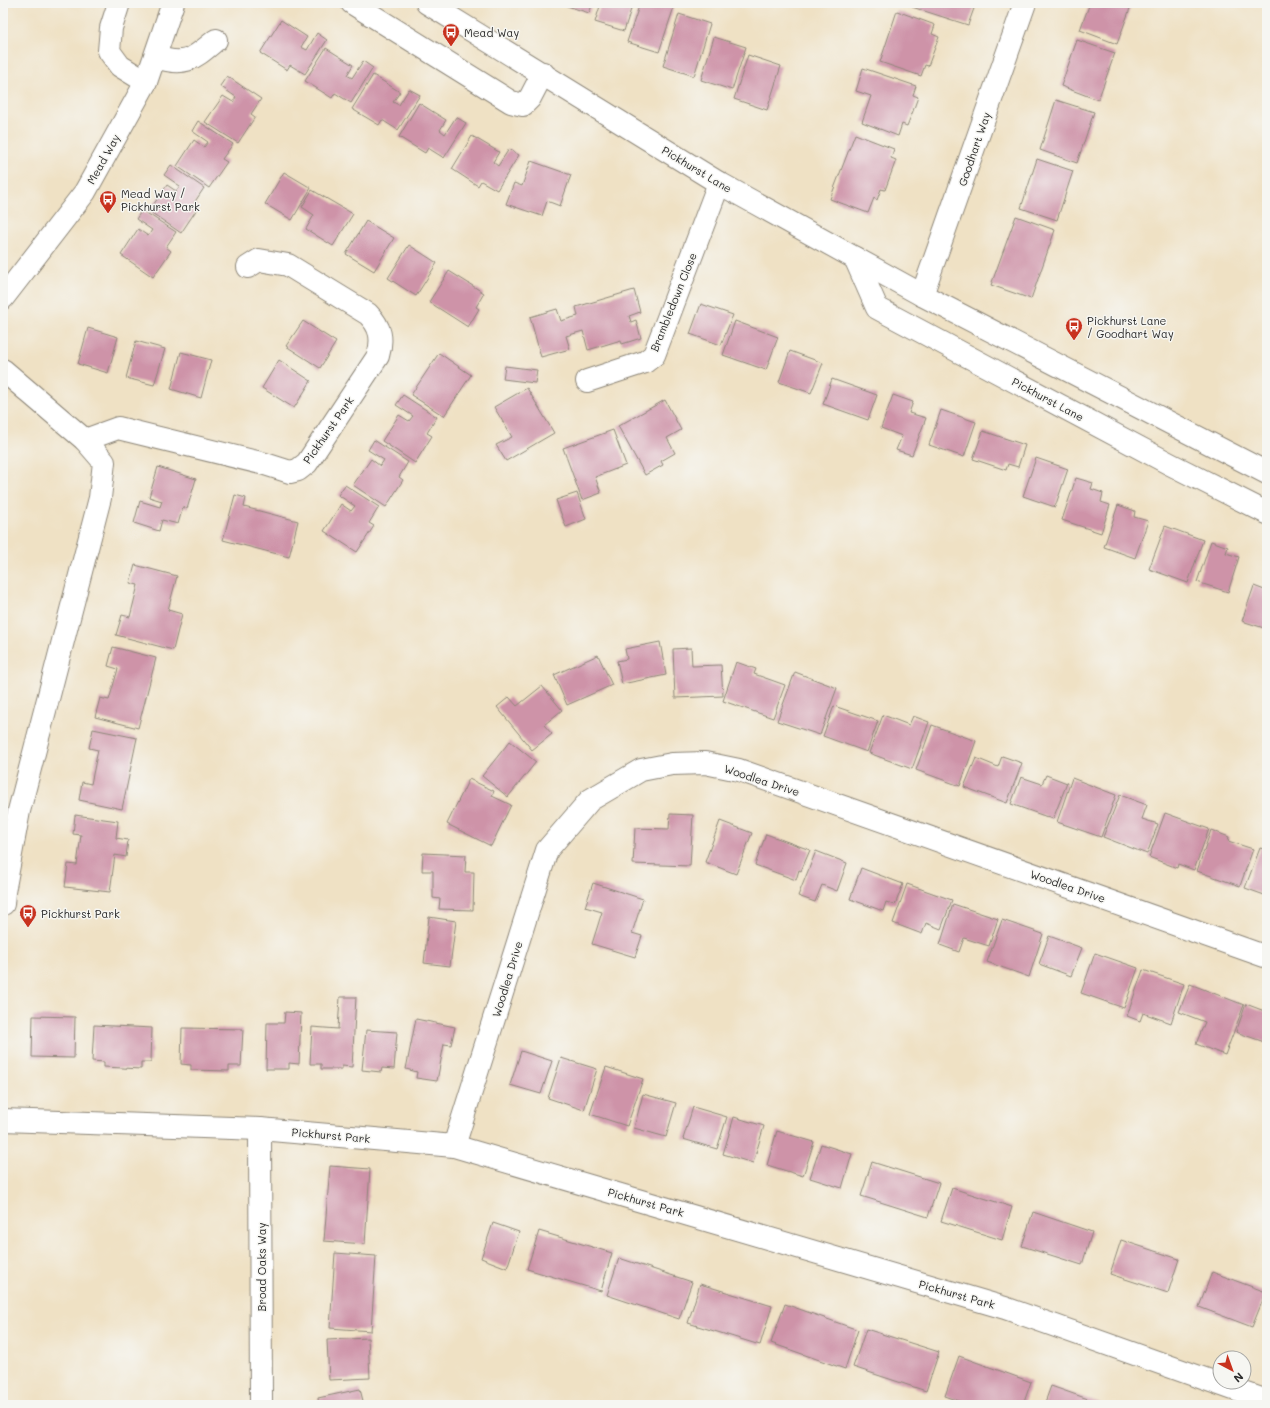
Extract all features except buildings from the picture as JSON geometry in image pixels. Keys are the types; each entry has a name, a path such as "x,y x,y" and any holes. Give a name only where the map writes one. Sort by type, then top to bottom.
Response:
{"street":[{"path":"118,3 111,28 109,51 120,66 146,82"},
{"name":"Mead Way","path":"3,298 85,192 146,82 156,57 173,3"},
{"path":"352,3 511,102 523,105 530,98 543,73"},
{"name":"Pickhurst Lane","path":"427,3 543,73 719,183 922,295 1267,473"},
{"name":"Goodhart Way","path":"922,295 1025,3"},
{"path":"156,57 170,62 183,62 200,53 216,40"},
{"name":"Brambledown Close","path":"587,381 645,362 654,355 719,183"},
{"name":"Pickhurst Lane","path":"855,258 877,308 1170,464 1267,513"},
{"name":"Pickhurst Park","path":"85,440 118,428 265,464 290,472 298,470 307,463 378,356 381,346 380,334 375,322 368,314 288,265 259,260 248,267"},
{"path":"3,370 85,440 104,462 100,498 18,811 3,904"},
{"name":"Woodlea Drive","path":"454,1146 547,850 590,800 641,770 672,764 705,763 740,770 1267,957"},
{"name":"Pickhurst Park","path":"3,1120 260,1129 454,1146 1005,1308 1267,1401"},
{"name":"Broad Oaks Way","path":"260,1129 261,1405"}],"place":[{"name":"Mead Way","path":"451,47"},
{"name":"Mead Way / Pickhurst Park","path":"108,214"},
{"name":"Pickhurst Lane / Goodhart Way","path":"1074,341"},
{"name":"Pickhurst Park","path":"28,928"}]}
